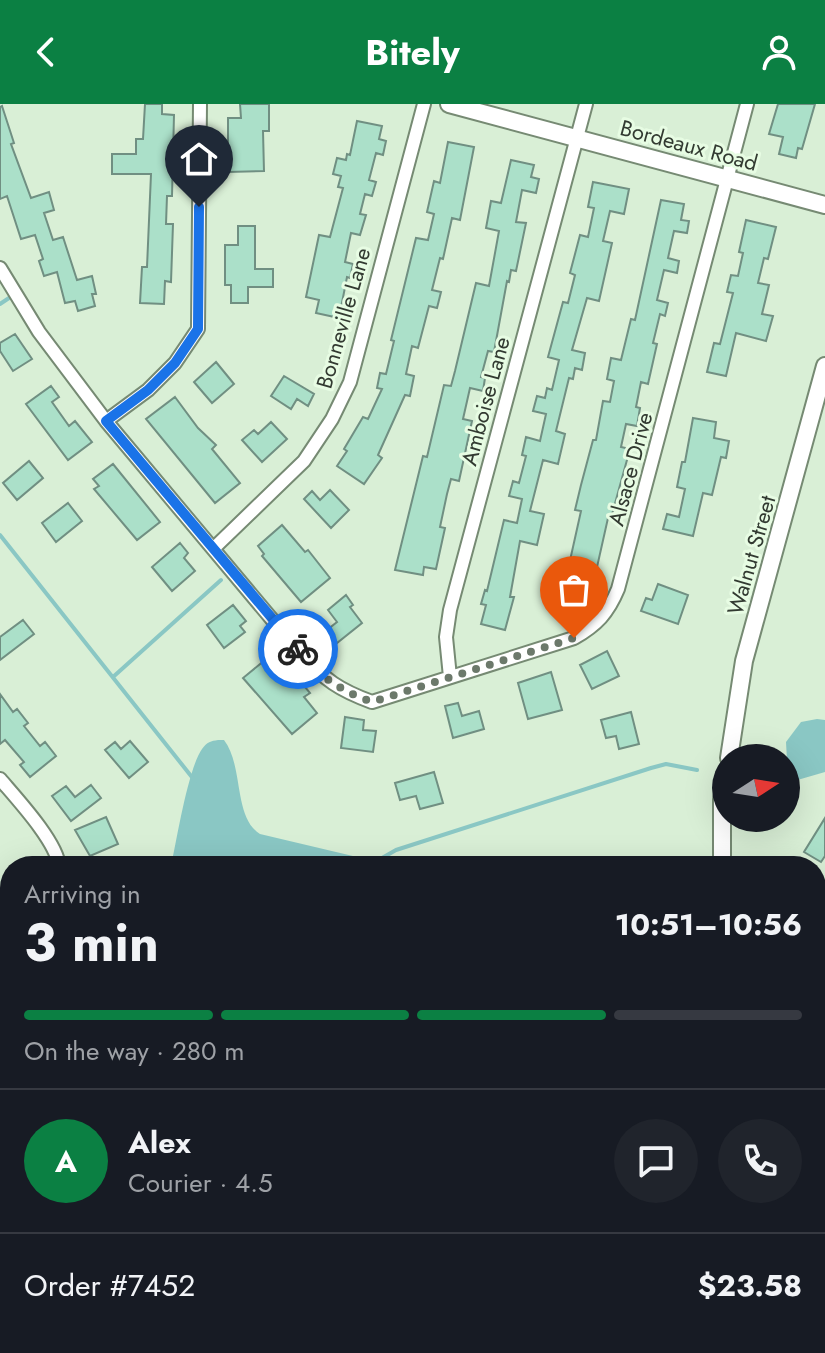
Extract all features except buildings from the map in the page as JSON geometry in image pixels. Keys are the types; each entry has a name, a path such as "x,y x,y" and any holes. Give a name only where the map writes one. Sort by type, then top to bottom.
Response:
{"street":[{"path":"106,421 148,390 175,363 198,329 200,104"},
{"name":"Bonneville Lane","path":"214,548 304,461 332,419 350,382 424,104"},
{"name":"Bordeaux Road","path":"449,104 825,205"},
{"name":"Amboise Lane","path":"450,677 446,637 450,610 586,104"},
{"name":"Alsace Drive","path":"0,268 39,332 106,421 324,678 372,702 574,638 593,627 609,610 622,574 747,104"},
{"name":"Walnut Street","path":"731,744 744,661 825,366"},
{"path":"0,779 27,810 58,856"},
{"path":"722,832 722,856"}],"water":[{"path":"825,720 825,772 800,779 800,744 786,742 801,722"},
{"path":"224,740 230,751 246,816 260,834 353,856 173,856 197,759 211,741"}],"waterway":[{"path":"0,304 9,298"},
{"path":"0,535 195,781"},
{"path":"113,677 221,580"},
{"path":"386,856 651,768 666,764 697,770"}],"way so far":[{"path":"298,649 324,678 372,702 574,638"}],"route":[{"path":"199,207 198,329 175,363 148,390 106,421 298,649"}]}
